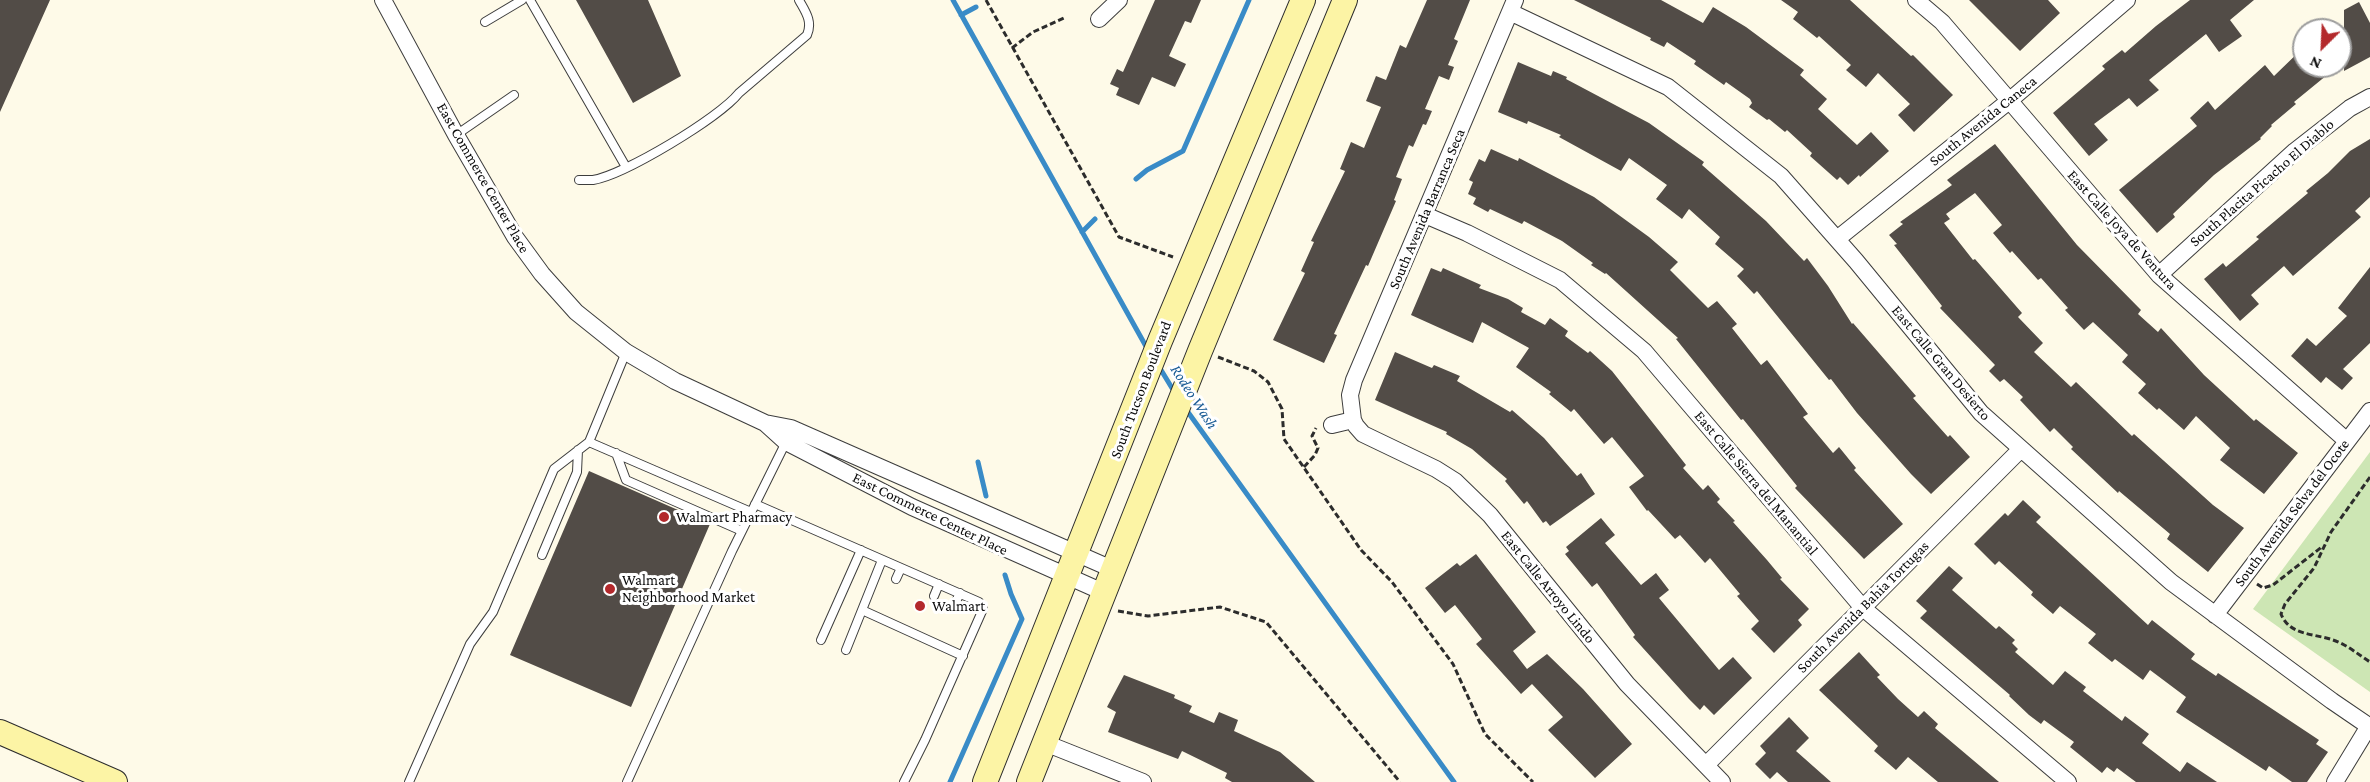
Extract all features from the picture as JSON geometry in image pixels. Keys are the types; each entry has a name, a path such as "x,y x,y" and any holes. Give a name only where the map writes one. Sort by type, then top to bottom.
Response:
{"main road":[{"name":"South Tucson Boulevard","path":"985,782 1068,578 1160,341 1303,0"},
{"path":"1029,782 1110,602 1112,569 1345,0"},
{"path":"0,732 115,782"}],"street":[{"name":"East Commerce Center Place","path":"383,0 456,135 515,237 542,274 576,312 626,352 675,381 765,423 791,428 1112,569"},
{"path":"1099,19 1119,0"},
{"name":"East Calle Joya de Ventura","path":"1916,0 1942,22 2158,275 2347,441"},
{"name":"South Avenida Caneca","path":"1837,239 2009,101 2127,0"},
{"name":"South Avenida Barranca Seca","path":"1353,420 1350,395 1354,380 1513,6"},
{"name":"East Calle Gran Desierto","path":"1513,6 1668,87 1781,176 1837,239 1981,413 2171,582 2369,726"},
{"name":"South Placita Picacho El Diablo","path":"2158,275 2295,151 2349,108 2370,97"},
{"name":"East Calle Sierra del Manantial","path":"1425,215 1467,233 1560,280 1644,351 1863,608 2068,782"},
{"name":"South Avenida Selva del Ocote","path":"2215,615 2370,411"},
{"path":"1332,425 1353,420"},
{"name":"East Calle Arroyo Lindo","path":"1353,420 1363,434 1436,469 1455,481 1490,515 1627,684 1722,782"},
{"name":"East Commerce Center Place","path":"765,423 786,442 912,507 1068,578 1110,602"},
{"name":"South Avenida Bahia Tortugas","path":"1706,765 2021,449"},
{"path":"2335,782 2369,726"},
{"path":"1045,743 1143,782"}],"lane":[{"path":"485,22 522,0"},
{"path":"530,0 626,167"},
{"path":"579,180 594,180 626,167 710,119 731,102 807,35 809,17 799,0"},
{"path":"456,135 514,95"},
{"path":"409,782 470,644 493,612 554,469 589,442 626,352"},
{"path":"589,442 861,550 979,602 983,609 904,782"},
{"path":"627,782 742,531 786,442"},
{"path":"542,555 577,472 579,450"},
{"path":"615,453 626,480 742,531"},
{"path":"821,640 861,550"},
{"path":"846,650 882,560"},
{"path":"896,579 901,568"},
{"path":"934,596 939,584"},
{"path":"954,606 960,593"},
{"path":"879,618 883,608"},
{"path":"862,610 963,656"},
{"path":"915,634 919,625"},
{"path":"936,644 940,634"}],"path":[{"path":"986,0 1119,237 1174,258"},
{"path":"1012,48 1034,32 1064,18"},
{"path":"1213,356 1254,370 1268,382 1282,409 1284,439 1361,550 1392,582 1453,664 1485,734 1533,782"},
{"path":"1304,467 1318,448 1311,436 1317,426 1332,425"},
{"path":"2370,477 2331,532 2314,568 2285,604 2281,614 2284,624 2292,630 2335,640 2370,662"},
{"path":"2245,574 2263,588 2273,585 2324,545"},
{"path":"1110,602 1148,616 1220,607 1266,622 1400,782"}],"green space":[{"path":"2370,452 2370,692 2253,609"}],"building":[{"path":"0,0 50,0 0,112"},
{"path":"576,0 648,0 681,76 633,103"},
{"path":"1155,0 1201,0 1191,23 1185,21 1169,56 1186,64 1175,87 1152,77 1139,105 1116,95 1119,88 1110,84 1117,69 1123,72"},
{"path":"1427,0 1470,0 1454,39 1458,41 1448,65 1454,67 1449,80 1439,76 1425,109 1432,111 1426,125 1423,124 1413,147 1409,145 1396,177 1402,179 1394,200 1396,201 1368,266 1366,265 1334,334 1337,335 1324,363 1273,340 1305,273 1301,271 1314,242 1311,241 1345,171 1340,169 1351,142 1364,148 1381,107 1366,101 1376,76 1386,80 1400,45 1406,48"},
{"path":"1574,0 1661,0 1703,23 1713,7 1746,27 1804,70 1800,75 1827,99 1818,109 1857,145 1871,132 1889,151 1848,185 1840,177 1837,180 1810,156 1812,153 1787,130 1785,132 1749,107 1752,103 1750,99 1726,82 1724,85 1694,64 1696,61 1667,42 1664,47 1650,40 1651,38"},
{"path":"1781,0 1850,0 1911,56 1913,55 1953,95 1914,132 1898,115 1910,104 1878,73 1866,87 1846,70 1851,65 1819,36 1817,38 1793,19 1798,12"},
{"path":"1969,0 2048,0 2060,13 2020,51"},
{"path":"2190,0 2254,0 2230,20 2242,36 2219,52 2206,34 2149,80 2159,90 2137,107 2129,98 2094,124 2108,140 2089,156 2053,113 2105,69 2102,66 2122,50 2125,53"},
{"path":"2359,2 2370,23 2370,57 2352,67 2352,18 2344,18 2344,10"},
{"path":"2292,59 2292,78 2323,78 2294,102 2296,104 2271,125 2261,139 2214,175 2173,214 2175,217 2157,233 2119,190 2197,126 2190,118 2208,101 2215,110 2265,65 2274,76"},
{"path":"1518,62 1551,76 1553,71 1567,77 1566,79 1649,123 1704,162 1702,165 1766,221 1804,261 1807,258 1852,324 1916,396 1913,398 1948,437 1950,435 1970,457 1931,494 1857,413 1757,291 1754,294 1737,276 1744,269 1715,244 1720,237 1689,209 1682,219 1656,199 1667,185 1629,158 1621,171 1559,137 1561,135 1528,121 1527,124 1498,112"},
{"path":"2370,139 2370,197 2355,211 2361,217 2293,276 2284,266 2251,295 2259,304 2240,321 2204,279 2223,263 2226,267 2259,239 2256,237 2308,193 2306,191 2350,151"},
{"path":"1995,144 2077,245 2141,310 2138,314 2158,332 2161,328 2204,375 2254,421 2256,419 2298,453 2264,494 2220,460 2230,448 2196,416 2184,430 2138,393 2146,384 2122,362 2128,355 2093,322 2084,330 2065,310 2068,308 2041,278 2038,280 2012,251 2010,253 1993,233 2002,225 1975,193 1946,214 1950,219 1944,223 1973,260 1975,259 2022,313 2018,317 2043,343 2034,352 2071,387 2076,382 2132,436 2134,434 2213,505 2244,528 2208,572 2167,539 2170,534 2119,491 2118,493 2071,449 2073,447 2054,428 2050,432 2020,400 2023,397 2004,379 2000,382 1989,371 1995,365 1940,308 1942,306 1894,245 1897,244 1889,235 1903,224 1900,222 1952,185 1947,180"},
{"path":"1491,149 1518,161 1519,158 1594,197 1649,237 1678,262 1670,270 1708,308 1717,301 1737,324 1732,328 1761,365 1767,360 1808,414 1803,417 1833,453 1839,447 1856,468 1854,470 1903,524 1864,559 1795,488 1797,486 1743,419 1741,420 1676,339 1678,338 1606,273 1591,265 1593,263 1562,241 1524,221 1522,224 1473,204 1476,198 1468,194 1473,182 1469,180 1479,159 1485,162"},
{"path":"2370,267 2370,343 2343,369 2353,378 2342,390 2326,377 2321,383 2291,356 2307,338 2316,346 2347,316 2338,308"},
{"path":"1431,268 1441,272 1443,268 1481,285 1479,288 1508,299 1523,308 1521,312 1545,325 1550,318 1568,331 1565,336 1588,353 1590,351 1612,371 1686,465 1683,468 1703,490 1708,485 1720,499 1717,502 1735,521 1733,522 1782,578 1780,579 1809,609 1798,620 1802,625 1774,653 1751,629 1759,621 1737,596 1740,594 1710,558 1705,563 1680,535 1675,539 1647,511 1629,487 1644,476 1612,437 1604,444 1574,409 1571,412 1549,394 1551,392 1516,367 1529,348 1482,322 1473,343 1411,315"},
{"path":"1395,352 1432,368 1434,365 1460,376 1457,381 1510,412 1512,410 1544,438 1577,476 1581,473 1595,494 1550,526 1546,521 1543,523 1527,501 1524,504 1505,481 1507,479 1472,449 1446,434 1447,432 1375,400"},
{"name":"Walmart Neighborhood Market","path":"589,471 710,524 631,707 510,655"},
{"path":"2023,500 2041,517 2036,522 2148,625 2152,620 2195,654 2191,659 2216,676 2218,673 2319,740 2316,744 2328,752 2307,782 2292,782 2269,766 2266,771 2176,712 2186,697 2150,670 2143,680 2115,659 2112,662 2088,643 2096,634 2060,606 2053,614 2031,595 2033,592 1999,561 1995,565 1974,544 2005,513 2008,516"},
{"path":"1601,518 1615,535 1605,543 1641,585 1656,573 1669,590 1659,598 1719,670 1733,657 1752,678 1714,715 1704,705 1700,710 1689,699 1633,637 1635,635 1597,583 1592,587 1565,554 1569,551 1566,547"},
{"path":"1476,554 1536,632 1513,651 1527,669 1547,654 1583,689 1632,744 1595,778 1548,730 1563,717 1532,684 1521,694 1476,644 1482,639 1455,605 1445,613 1425,588 1457,563 1460,566"},
{"path":"1949,566 1963,578 1952,590 1996,629 1999,626 2015,640 2012,643 2018,649 2015,652 2053,685 2065,671 2086,687 2083,691 2122,721 2125,716 2149,734 2142,743 2180,772 2187,762 2217,782 2136,782 2117,768 2114,772 2107,767 2102,773 2070,747 2074,742 2044,720 2041,724 2029,715 2010,695 1920,618 1927,611 1916,601"},
{"path":"1859,652 1880,675 1877,677 1898,699 1918,717 1924,711 1938,724 1935,728 1999,782 1938,782 1908,757 1896,770 1874,751 1878,746 1819,690"},
{"path":"1124,675 1175,695 1174,698 1192,706 1189,712 1214,723 1219,712 1238,720 1234,731 1280,752 1315,782 1232,782 1225,778 1227,773 1182,751 1178,759 1108,732 1116,712 1107,707"},
{"path":"1789,717 1809,738 1796,751 1831,782 1788,782 1777,772 1770,779 1755,764 1766,753 1760,746"}],"waterway":[{"name":"Rodeo Wash","path":"953,0 1148,350"},
{"path":"1136,179 1147,170 1183,151 1249,0"},
{"path":"961,15 976,7"},
{"path":"1082,232 1095,219"},
{"name":"Rodeo Wash","path":"1158,365 1175,393"},
{"name":"Rodeo Wash","path":"1185,408 1454,782"},
{"path":"978,462 986,496"},
{"path":"950,782 1022,619 1005,575"}],"place":[{"name":"Walmart Pharmacy","path":"664,517"},
{"name":"Walmart Neighborhood Market","path":"610,589"},
{"name":"Walmart","path":"920,606"}]}
